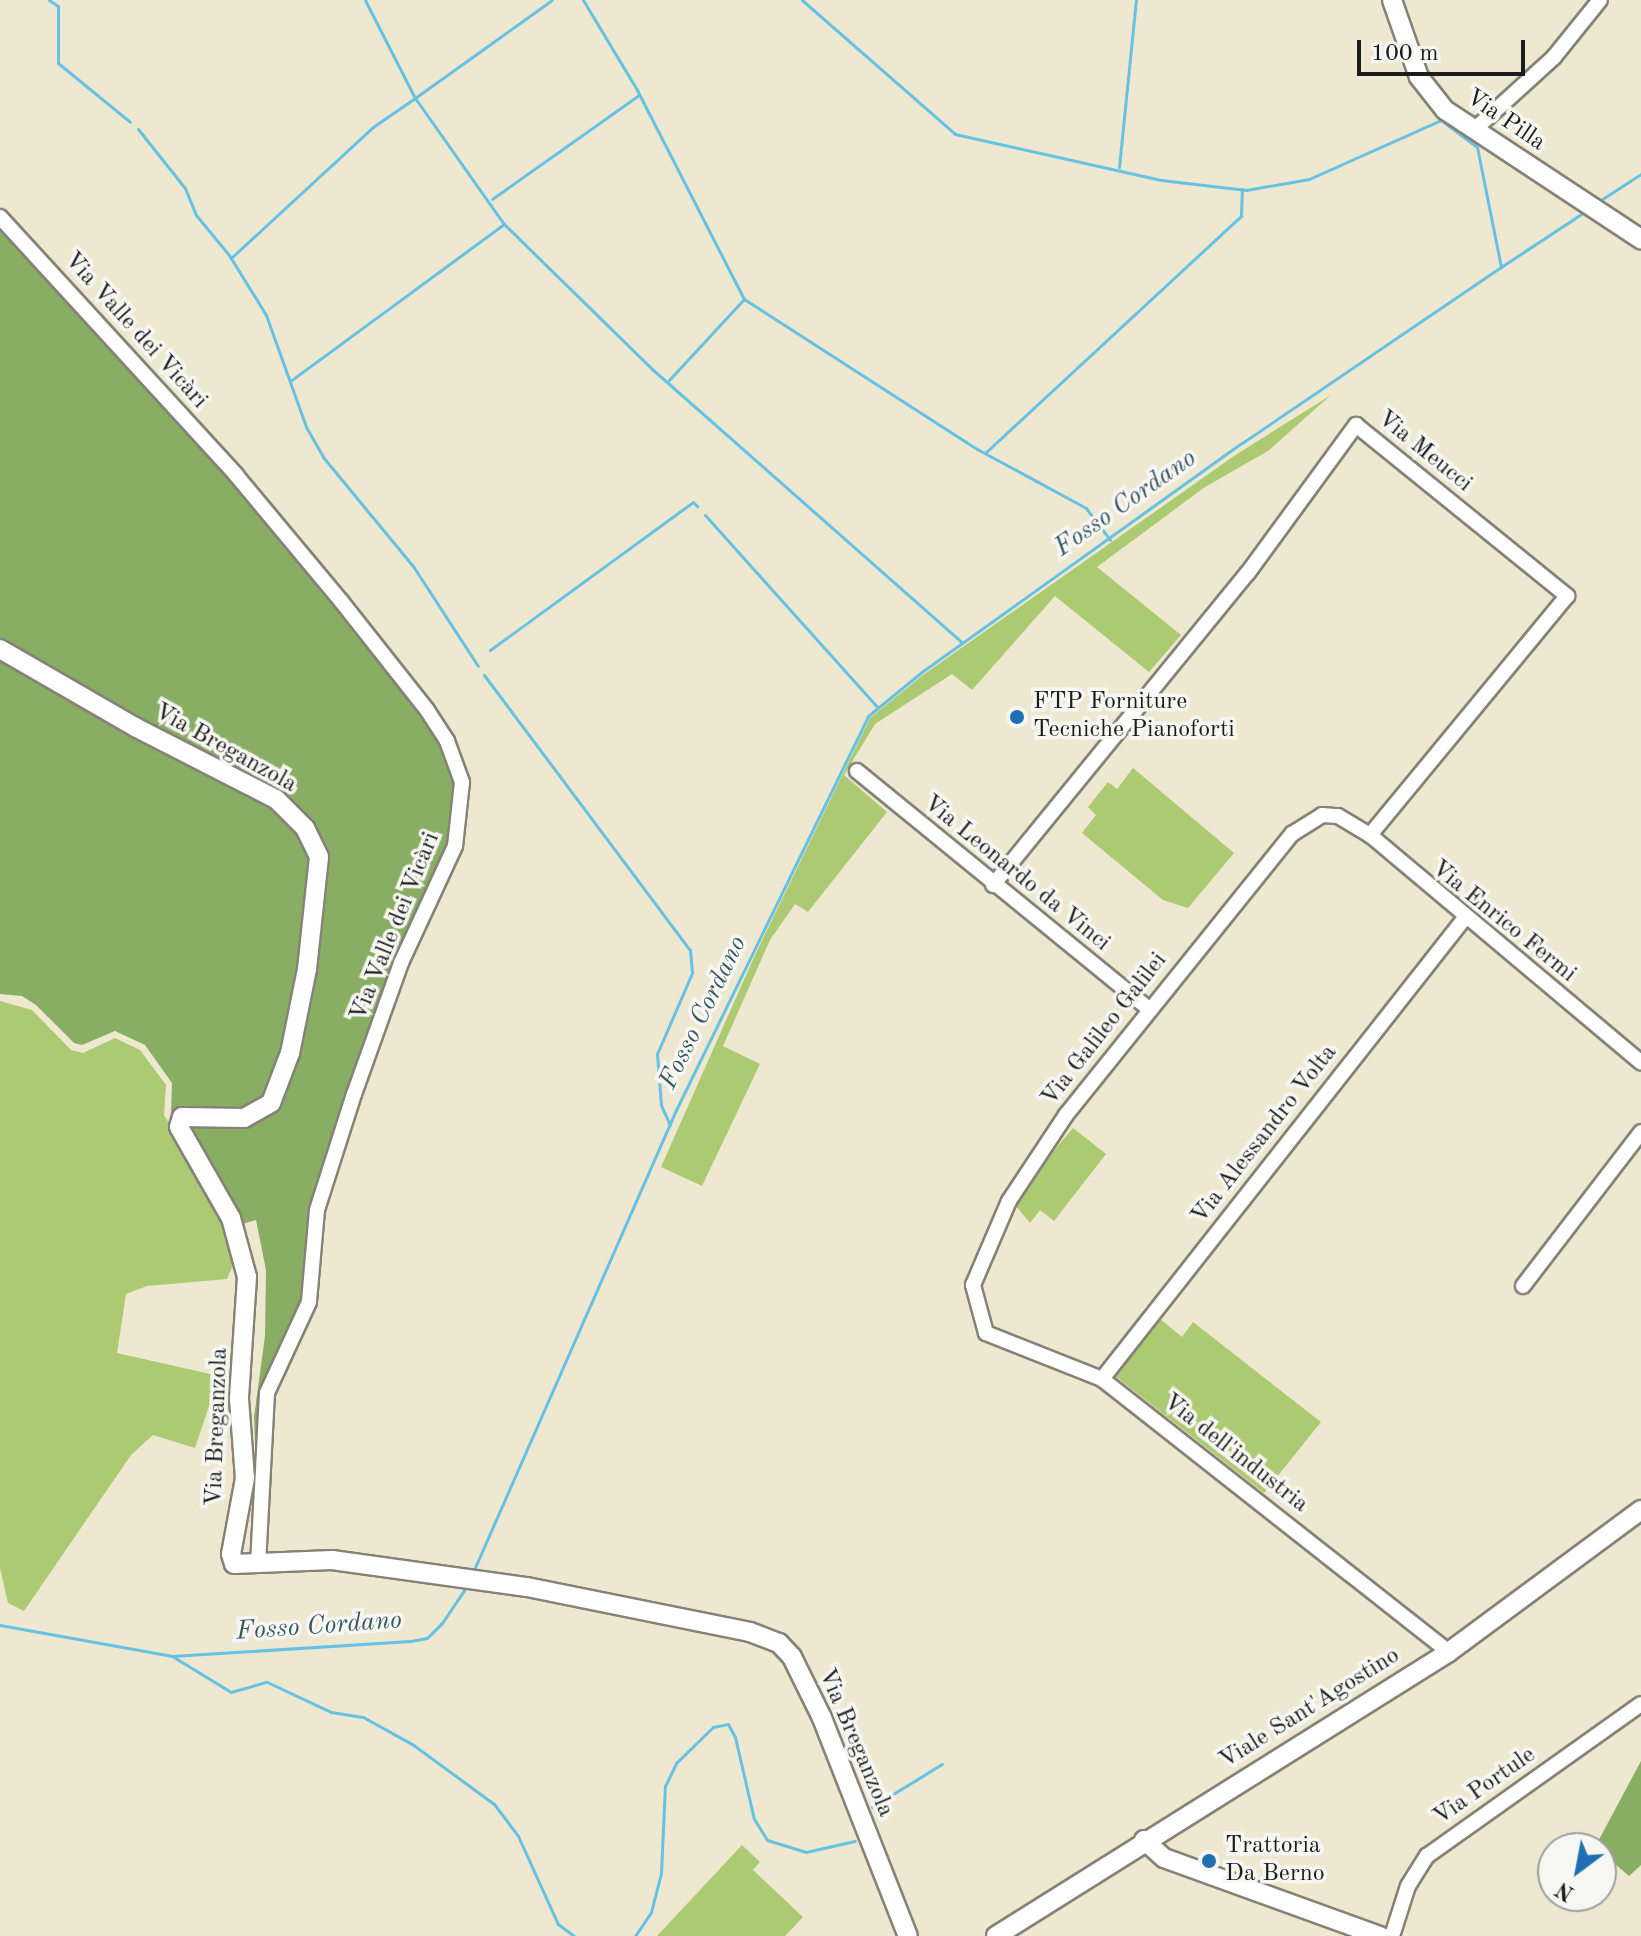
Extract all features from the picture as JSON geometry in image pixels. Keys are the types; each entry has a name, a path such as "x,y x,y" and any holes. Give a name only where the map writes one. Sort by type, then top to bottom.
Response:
{"street":[{"name":"Via Pilla","path":"1392,0 1431,96 1582,202 1641,239"},
{"path":"1475,129 1554,57 1600,0"},
{"name":"Via Valle dei Vicàri","path":"0,217 236,475 341,601 427,710 451,750 462,782 455,846 412,937 354,1094 317,1210 309,1302 267,1393 258,1562"},
{"name":"Via Meucci","path":"993,885 1247,574 1356,425 1567,596 1370,835"},
{"name":"Via Breganzola","path":"0,649 135,727 276,799 305,828 319,857 307,969 290,1053 271,1103 244,1118 182,1117 179,1127 231,1218 247,1277 239,1399 245,1478 231,1554 234,1564 332,1560 482,1581 750,1632 786,1650 822,1718 908,1936"},
{"name":"Via Leonardo da Vinci","path":"857,771 993,885 1149,1009"},
{"name":"Via Galileo Galilei","path":"979,1321 973,1285 1009,1201 1032,1162 1149,1009 1292,834 1322,815 1338,816"},
{"name":"Via Enrico Fermi","path":"1338,816 1370,835 1464,919 1641,1062"},
{"name":"Via Alessandro Volta","path":"1102,1379 1464,919"},
{"path":"1523,1286 1641,1132"},
{"name":"Via dell'industria","path":"979,1321 986,1333 1102,1379 1449,1652"},
{"name":"Viale Sant'Agostino","path":"996,1936 1144,1840 1449,1652 1641,1510"},
{"name":"Via Portule","path":"1392,1936 1408,1886 1427,1856 1641,1704"},
{"path":"1144,1840 1164,1858 1380,1936"}],"green space":[{"path":"0,226 231,479 335,606 421,714 441,744 455,784 448,843 395,960 311,1209 302,1300 261,1391 256,1468 254,1417 265,1336 266,1270 256,1220 236,1226 171,1113 172,1083 145,1045 115,1031 82,1045 74,1043 36,1005 22,996 0,994"},
{"path":"1331,395 1268,451 1205,487 1097,567 1181,635 1149,672 1055,596 972,690 952,674 875,724 844,775 887,812 808,912 795,904 770,940 723,1046 760,1064 702,1186 661,1167 755,955 870,718 923,675 1234,456"},
{"path":"1133,768 1234,853 1188,908 1163,900 1082,833 1096,815 1088,807 1108,782 1117,789"},
{"path":"0,1001 32,1010 71,1050 83,1053 115,1038 140,1050 166,1085 164,1115 227,1221 235,1260 227,1279 147,1286 126,1294 117,1353 219,1376 195,1448 153,1435 131,1455 24,1611 8,1603 0,1568"},
{"path":"1073,1128 1106,1154 1054,1221 1040,1210 1030,1223 1016,1206 1028,1181"},
{"path":"1159,1318 1182,1337 1193,1322 1321,1422 1264,1493 1115,1376"},
{"path":"1641,1761 1641,1865 1629,1876 1617,1866 1617,1832 1603,1832"},
{"path":"742,1845 760,1862 753,1870 803,1917 785,1936 657,1936"}],"waterway":[{"path":"49,0 58,6 58,63 130,122"},
{"path":"365,0 415,98 552,0"},
{"path":"583,0 637,90 744,299 977,449 1086,508 1110,540"},
{"path":"802,0 955,134 1161,180 1246,190 1309,179 1441,120 1477,147 1501,267 1587,210"},
{"path":"1119,167 1136,0"},
{"path":"492,199 639,95"},
{"path":"231,258 373,127 415,98 504,224 290,381"},
{"path":"138,129 185,188 196,215 229,255 266,315 306,427 323,457 413,566 478,666"},
{"path":"1596,203 1641,174"},
{"path":"985,453 1241,216 1242,189"},
{"path":"505,225 652,369 963,643"},
{"name":"Fosso Cordano","path":"473,1572 676,1110 868,716 923,671 1242,443 1501,267"},
{"path":"669,380 744,299"},
{"path":"490,650 693,502 697,506"},
{"path":"705,515 878,708"},
{"path":"484,675 690,950 692,973 657,1054 661,1105 670,1125"},
{"name":"Fosso Cordano","path":"0,1625 172,1656 411,1641 427,1638 442,1623 467,1586"},
{"path":"172,1656 231,1692 267,1682 331,1712 363,1717 412,1744 494,1804 518,1836 558,1924 574,1936"},
{"path":"635,1936 651,1912 661,1873 665,1786 676,1763 713,1727 728,1724 735,1737 754,1819 767,1840 806,1852 855,1841"},
{"path":"872,1807 942,1764"}],"place":[{"name":"FTP Forniture Tecniche Pianoforti","path":"1017,717"},
{"name":"Trattoria Da Berno","path":"1209,1861"}]}
